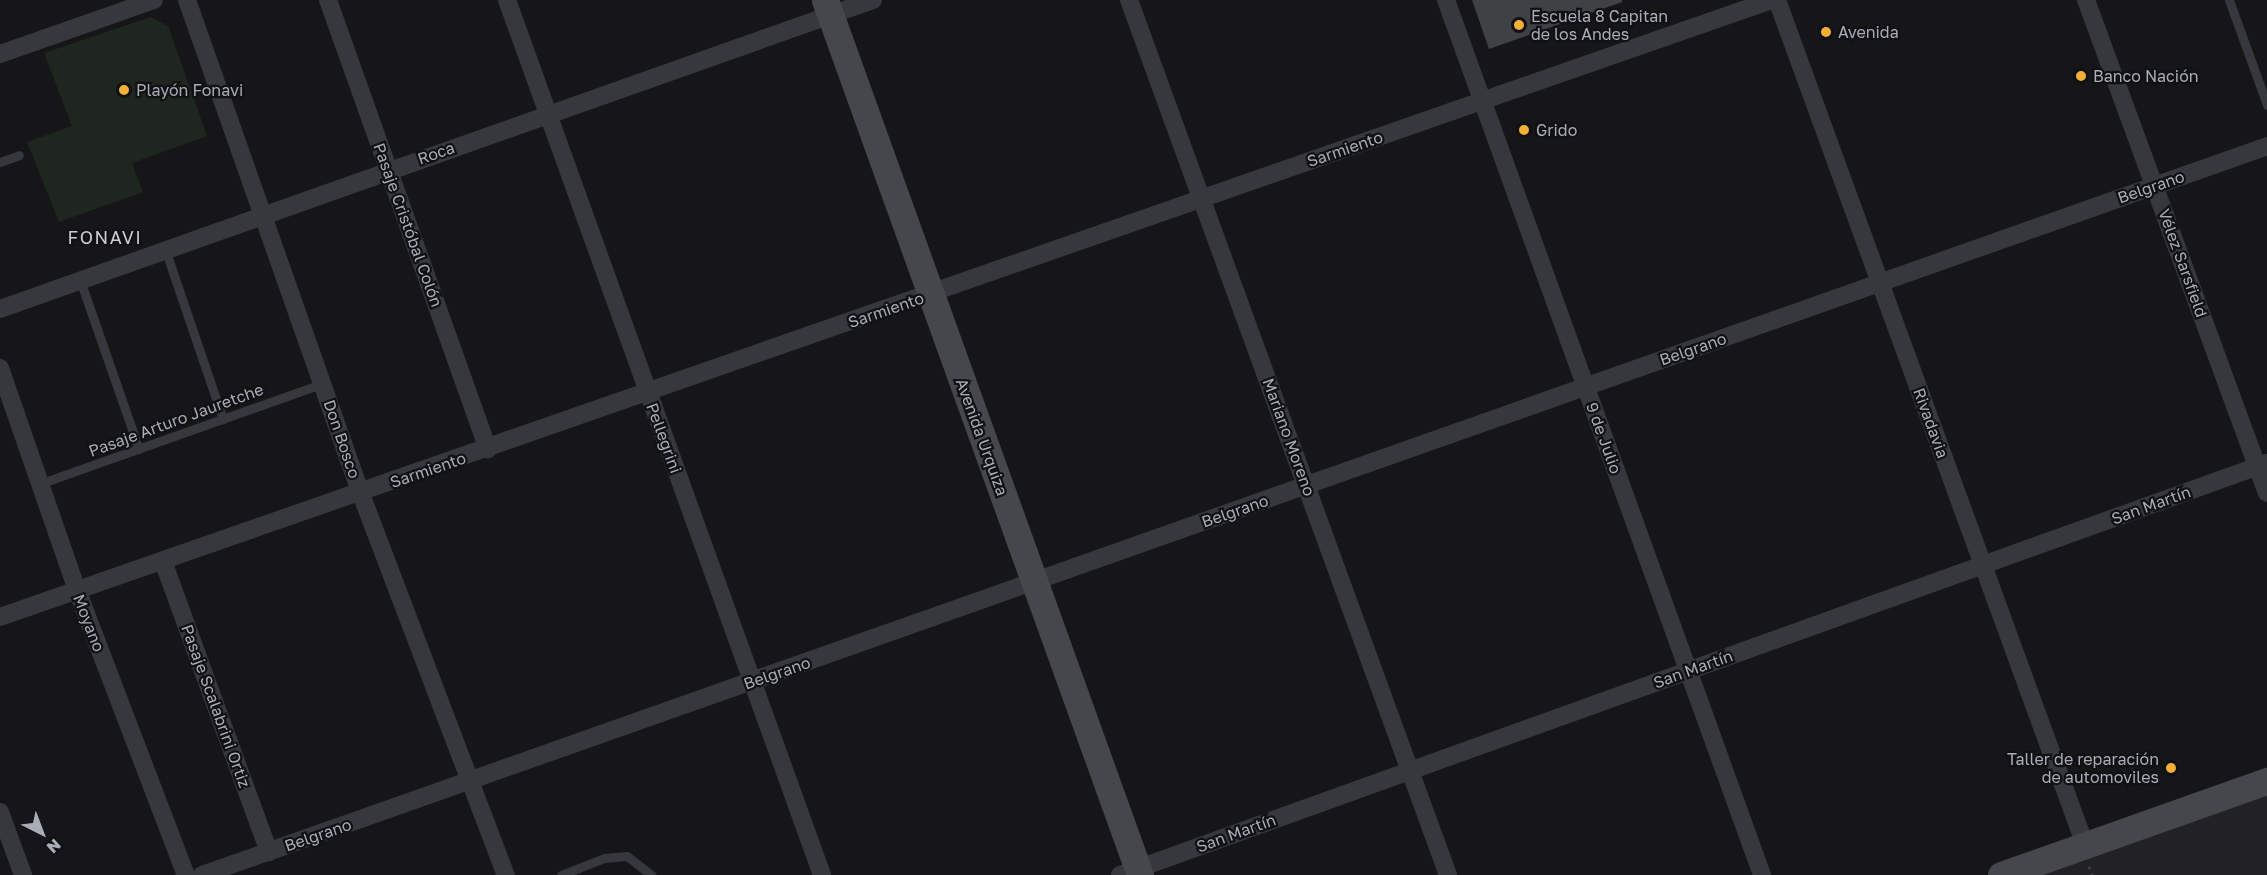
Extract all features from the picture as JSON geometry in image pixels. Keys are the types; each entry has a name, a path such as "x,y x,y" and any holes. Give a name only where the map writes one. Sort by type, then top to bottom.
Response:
{"street":[{"path":"0,54 154,0"},
{"name":"Don Bosco","path":"188,0 361,494 506,875"},
{"name":"Pasaje Cristóbal Colón","path":"328,0 488,449"},
{"name":"Pellegrini","path":"507,0 822,875"},
{"name":"Roca","path":"0,309 262,213 548,114 827,7 873,0"},
{"name":"Mariano Moreno","path":"1129,0 1448,875"},
{"name":"9 de Julio","path":"1446,0 1762,875"},
{"name":"Sarmiento","path":"0,617 361,494 1772,0"},
{"name":"Rivadavia","path":"1777,0 2085,845"},
{"name":"Vélez Sarsfield","path":"2086,0 2154,186 2262,465 2267,493"},
{"name":"Avenida Urquiza","path":"827,7 1034,582 1132,873"},
{"name":"Belgrano","path":"202,875 2267,146"},
{"name":"Moyano","path":"0,368 77,590 186,875"},
{"name":"San Martín","path":"1132,873 2262,465"},
{"name":"Pasaje Scalabrini Ortiz","path":"163,561 269,852"},
{"path":"2001,875 2267,781"},
{"path":"0,812 23,875"}],"lane":[{"path":"2229,0 2267,105"},
{"path":"0,162 19,155"},
{"path":"165,249 224,419"},
{"path":"80,280 139,449"},
{"name":"Pasaje Arturo Jauretche","path":"39,484 322,384"},
{"path":"561,875 604,858 627,856 651,875"}],"shaded area":[{"name":"Playón Fonavi","path":"151,17 168,26 207,136 132,163 143,192 59,222 27,142 72,126 44,53"},
{"path":"2267,781 2267,875 2001,875"}],"building":[{"name":"Escuela 8 Capitan de los Andes","path":"1472,0 1622,0 1622,2 1489,49"}],"place":[{"name":"Escuela 8 Capitan de los Andes","path":"1519,25"},
{"name":"Avenida","path":"1826,32"},
{"name":"Banco Nación","path":"2081,76"},
{"name":"Playón Fonavi","path":"124,90"},
{"name":"Grido","path":"1524,130"},
{"name":"Taller de reparación de automoviles","path":"2171,768"}],"district":[{"name":"FONAVI","path":"105,237"}]}
